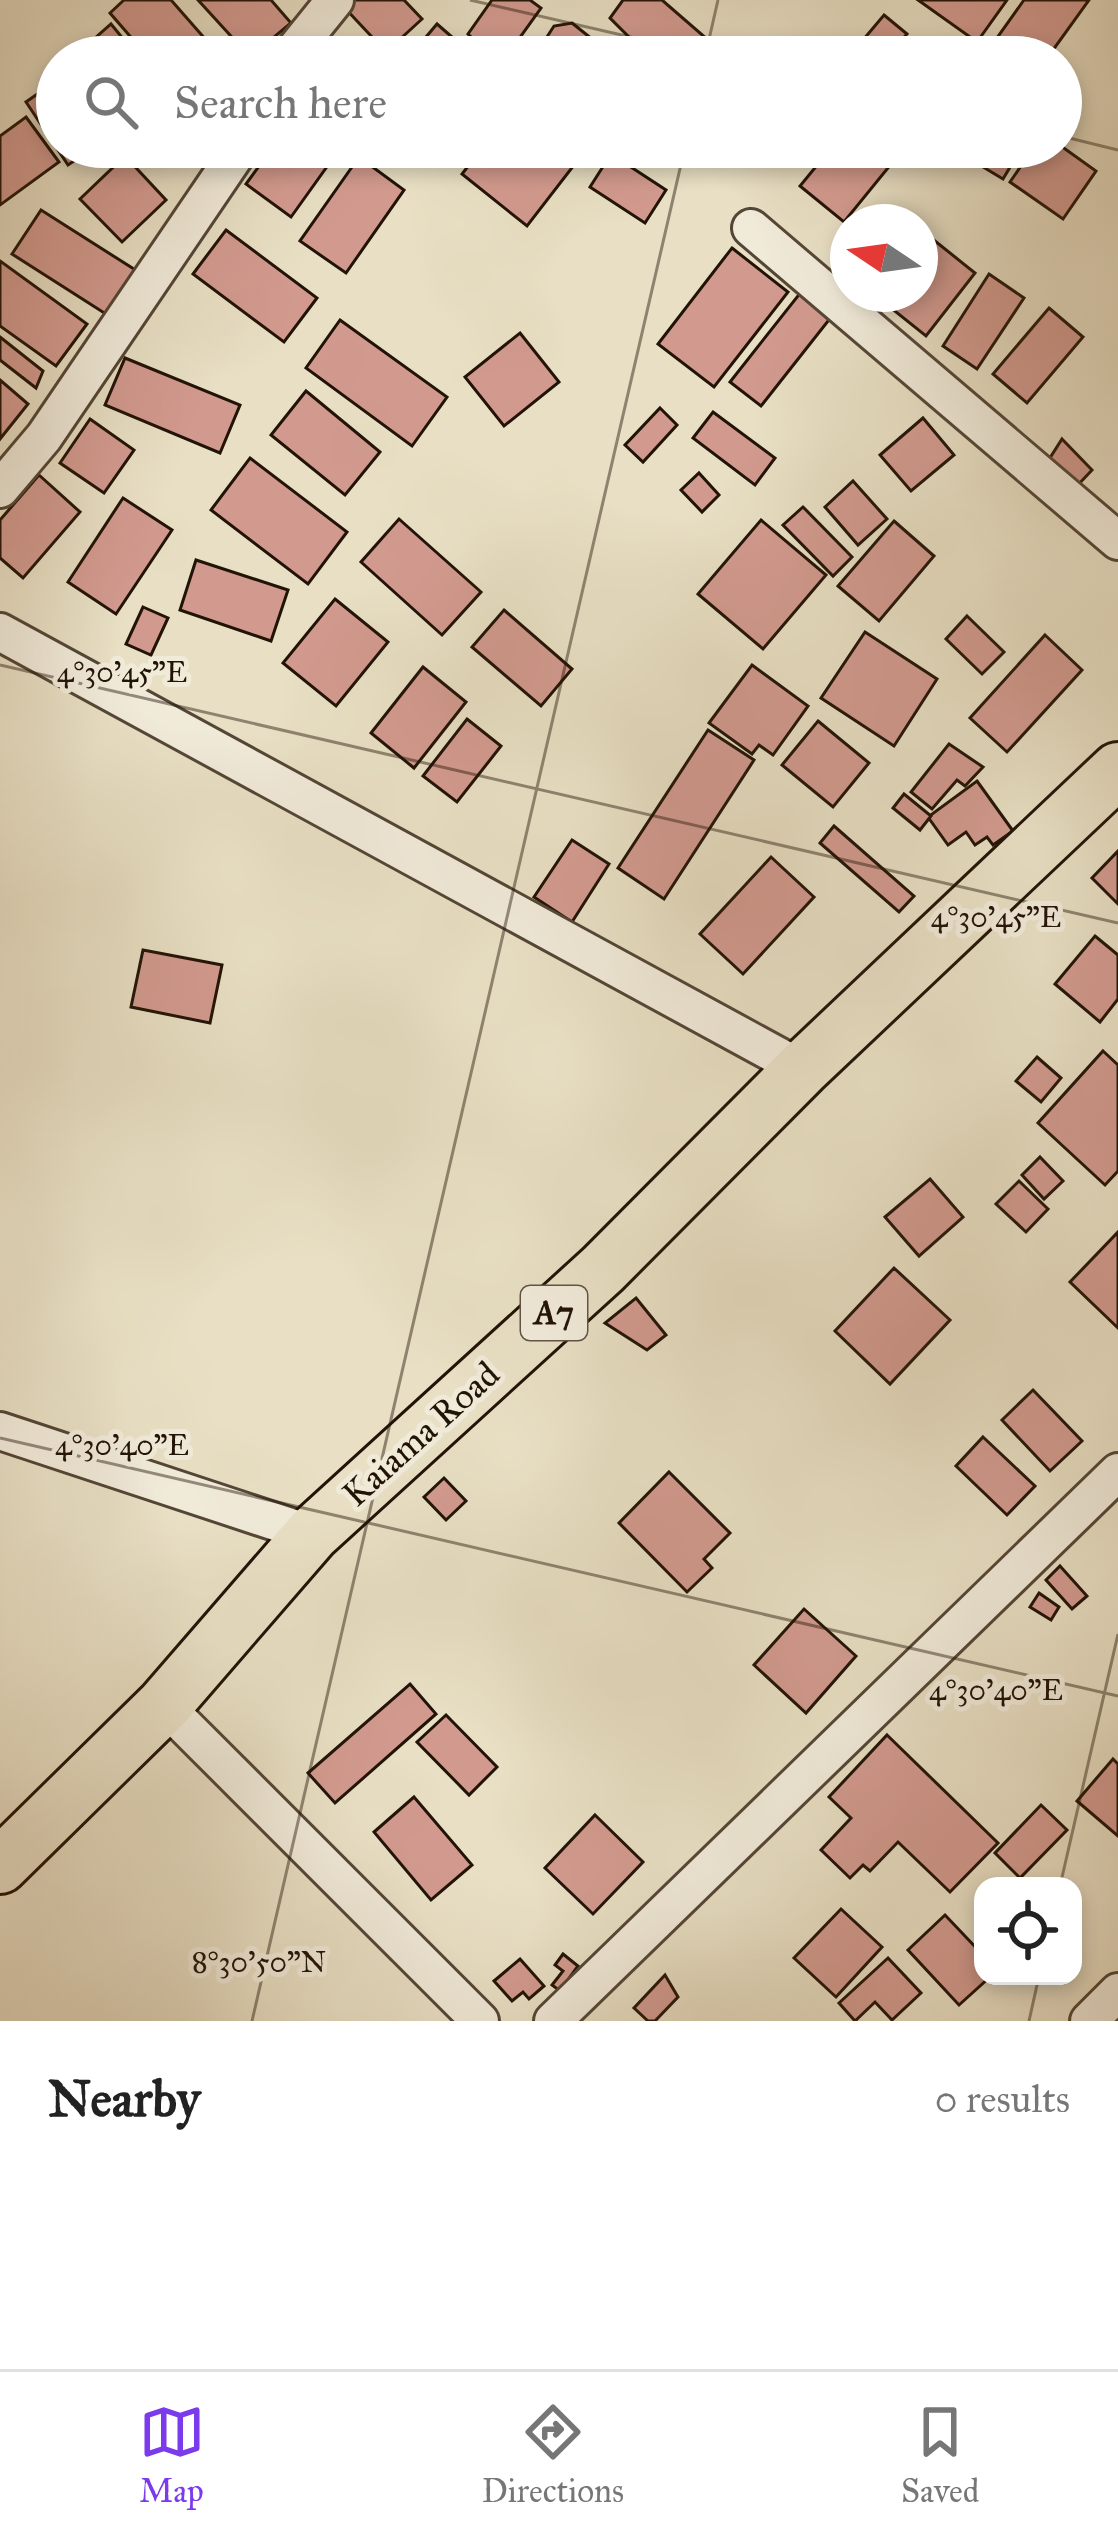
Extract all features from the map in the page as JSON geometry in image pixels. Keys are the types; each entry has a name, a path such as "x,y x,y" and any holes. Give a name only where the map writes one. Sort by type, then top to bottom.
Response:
{"highway":[{"name":"Kaiama Road","path":"0,1866 164,1705 312,1534 603,1269 802,1069 1118,770"}],"street":[{"path":"306,36 335,0"},
{"path":"0,489 44,437 227,168"},
{"path":"751,229 1118,542"},
{"path":"0,632 802,1069"},
{"path":"0,1431 312,1534"},
{"path":"554,2021 1118,1472"},
{"path":"164,1705 480,2021"},
{"path":"1089,2021 1118,1992"}],"building":[{"path":"124,0 171,0 203,36 130,36 110,13"},
{"path":"198,0 271,0 291,23 275,36 231,36"},
{"path":"349,0 404,0 422,19 403,36 371,36 343,6"},
{"path":"492,0 530,0 541,8 521,36 468,34"},
{"path":"623,0 662,0 704,36 628,36 610,18"},
{"path":"918,0 1007,0 981,36 969,36"},
{"path":"1024,0 1089,0 1063,36 998,36"},
{"path":"884,15 907,34 905,36 866,36"},
{"path":"572,23 588,36 548,36 554,26"},
{"path":"111,24 121,36 97,36"},
{"path":"437,24 451,36 427,36"},
{"path":"36,95 36,117 26,102"},
{"path":"26,117 36,131 36,168 51,168 0,205 0,136"},
{"path":"1082,161 1096,171 1063,219 1010,182 1020,168 1082,168"},
{"path":"112,168 136,168 166,200 122,242 80,199"},
{"path":"258,168 326,168 291,217 246,184"},
{"path":"351,168 374,168 404,190 346,273 300,241"},
{"path":"467,168 572,168 527,226 462,174"},
{"path":"602,168 632,168 666,190 645,223 590,187"},
{"path":"815,168 888,168 859,204 830,204 830,211 800,186"},
{"path":"985,168 1010,168 1003,179"},
{"path":"41,210 137,271 109,316 12,254"},
{"path":"226,230 317,298 284,342 193,274"},
{"path":"938,243 975,273 926,336 896,312 938,312"},
{"path":"732,248 788,292 714,387 658,344"},
{"path":"0,261 87,324 56,366 0,326"},
{"path":"989,274 1024,298 977,369 943,346"},
{"path":"801,292 832,316 761,406 730,382"},
{"path":"1049,308 1083,337 1027,403 993,374"},
{"path":"340,320 447,397 412,446 306,368"},
{"path":"520,333 559,382 504,426 465,377"},
{"path":"0,337 43,371 36,388 0,360"},
{"path":"125,358 240,405 220,453 105,405"},
{"path":"0,380 28,404 0,439"},
{"path":"306,391 380,452 345,495 271,435"},
{"path":"660,408 677,425 643,462 625,445"},
{"path":"713,412 775,458 755,485 693,438"},
{"path":"923,418 954,455 911,491 880,455"},
{"path":"90,419 134,450 104,493 60,463"},
{"path":"1062,439 1092,470 1076,487 1048,461"},
{"path":"250,458 347,532 308,584 211,510"},
{"path":"699,473 719,495 702,512 681,490"},
{"path":"39,475 80,512 23,578 0,558 0,520"},
{"path":"853,481 887,519 858,545 825,507"},
{"path":"123,498 172,530 116,614 68,582"},
{"path":"803,507 852,557 833,576 783,525"},
{"path":"399,519 481,592 442,635 361,562"},
{"path":"761,520 826,575 763,649 698,594"},
{"path":"894,521 934,556 879,621 838,586"},
{"path":"196,560 288,590 271,641 180,610"},
{"path":"335,599 388,642 336,706 283,663"},
{"path":"143,607 168,618 151,655 126,644"},
{"path":"504,610 572,669 541,706 472,647"},
{"path":"967,616 1004,652 982,674 946,639"},
{"path":"865,632 937,679 894,746 821,698"},
{"path":"1045,635 1082,670 1007,752 970,718"},
{"path":"752,665 808,706 773,755 759,745 752,754 709,723"},
{"path":"423,667 466,702 414,768 371,733"},
{"path":"467,719 501,746 457,802 423,776"},
{"path":"818,721 869,763 833,807 782,765"},
{"path":"708,730 754,760 664,899 618,868"},
{"path":"949,744 983,767 965,786 957,780 932,809 911,792"},
{"path":"977,781 1013,831 993,845 987,837 975,845 966,832 948,845 928,817"},
{"path":"904,794 931,816 920,830 893,808"},
{"path":"834,826 914,896 899,912 820,843"},
{"path":"572,840 609,864 572,922 534,897"},
{"path":"1118,851 1118,904 1092,878"},
{"path":"771,857 814,897 743,974 700,934"},
{"path":"1095,936 1118,955 1118,999 1100,1022 1055,984"},
{"path":"143,950 222,965 210,1023 131,1007"},
{"path":"1103,1051 1118,1065 1118,1171 1105,1185 1038,1123"},
{"path":"1037,1057 1061,1078 1041,1102 1016,1081"},
{"path":"1040,1157 1063,1181 1044,1199 1022,1175"},
{"path":"930,1179 963,1217 919,1256 885,1217"},
{"path":"1019,1181 1048,1209 1026,1232 996,1204"},
{"path":"1118,1232 1118,1328 1070,1282"},
{"path":"894,1268 950,1320 890,1384 835,1331"},
{"path":"636,1298 666,1335 647,1350 605,1323"},
{"path":"1033,1390 1082,1441 1050,1471 1002,1420"},
{"path":"983,1437 1035,1486 1007,1515 956,1466"},
{"path":"669,1472 730,1533 704,1559 712,1568 687,1592 619,1523"},
{"path":"444,1478 466,1501 446,1520 424,1497"},
{"path":"1060,1566 1087,1596 1072,1609 1046,1580"},
{"path":"1039,1593 1059,1607 1051,1620 1030,1607"},
{"path":"804,1609 856,1656 806,1713 754,1665"},
{"path":"410,1684 436,1714 335,1803 308,1773"},
{"path":"446,1715 497,1767 469,1795 417,1742"},
{"path":"887,1735 998,1843 950,1892 898,1842 870,1871 863,1865 850,1878 821,1850 851,1818 829,1797"},
{"path":"1113,1759 1118,1764 1118,1836 1077,1801"},
{"path":"414,1797 472,1865 431,1900 374,1832"},
{"path":"1041,1805 1067,1830 1021,1877 995,1853"},
{"path":"595,1815 643,1862 593,1914 545,1868"},
{"path":"841,1909 882,1947 836,1997 794,1958"},
{"path":"945,1915 974,1946 974,1985 981,1985 959,2005 908,1950"},
{"path":"563,1954 578,1966 560,1991 552,1985 563,1971 555,1965"},
{"path":"888,1958 921,1993 892,2020 875,2002 855,2021 839,2003"},
{"path":"520,1959 544,1986 529,1999 523,1992 512,2001 494,1981"},
{"path":"665,1975 678,1997 655,2021 648,2021 634,2008"}]}
